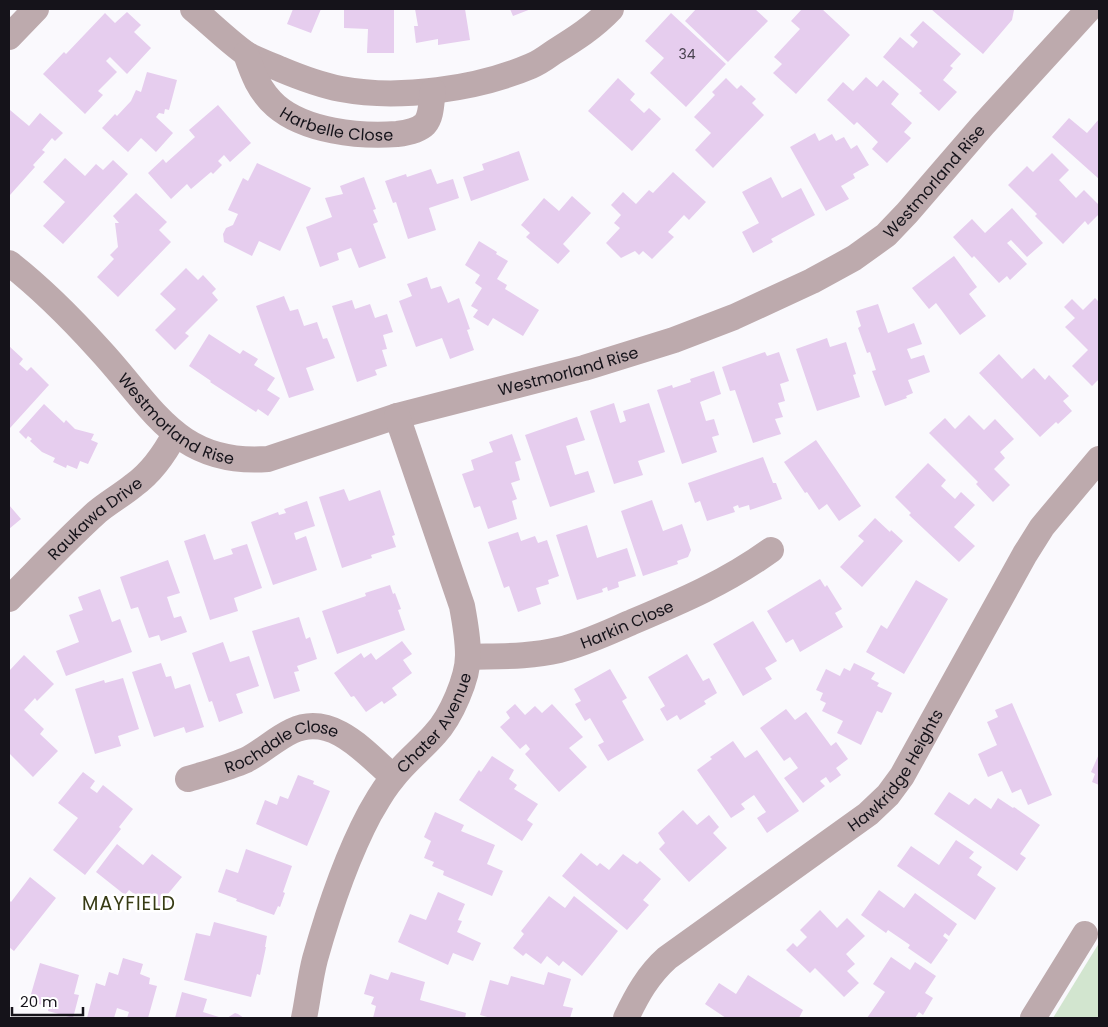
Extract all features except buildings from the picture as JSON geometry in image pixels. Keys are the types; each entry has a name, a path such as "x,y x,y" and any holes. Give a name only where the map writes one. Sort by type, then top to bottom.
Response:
{"street":[{"path":"9,37 36,9"},
{"name":"Harbelle Close","path":"193,9 246,54 309,80 341,89 364,92 404,93 433,91 496,78 533,66 580,36 599,22 611,9"},
{"name":"Westmorland Rise","path":"9,263 34,282 100,350 152,412 175,434 207,452 225,458 250,461 268,459 398,416 584,368 674,340 734,316 812,281 854,258 886,235 907,213 983,125 1089,9"},
{"name":"Harbelle Close","path":"246,54 255,80 276,106 292,117 358,135 385,135 418,129 426,124 430,115 433,91"},
{"name":"Chater Avenue","path":"304,1018 314,960 330,908 358,839 371,812 393,777 436,733 447,718 461,685 468,657 462,606 398,416"},
{"name":"Raukawa Drive","path":"9,599 67,539 105,505 141,479 166,451 175,434"},
{"name":"Hawkridge Heights","path":"626,1018 643,985 667,958 868,814 888,795 902,776 1033,541 1047,520 1099,459"},
{"name":"Harkin Close","path":"468,657 526,655 559,650 582,643 697,595 745,569 771,550"},
{"name":"Rochdale Close","path":"188,779 247,760 292,731 304,728 322,728 338,732 353,741 393,777"},
{"path":"1032,1018 1085,934"}],"green space":[{"path":"1099,943 1099,1018 1053,1018"}],"district":[{"name":"MAYFIELD","path":"129,903"}]}
